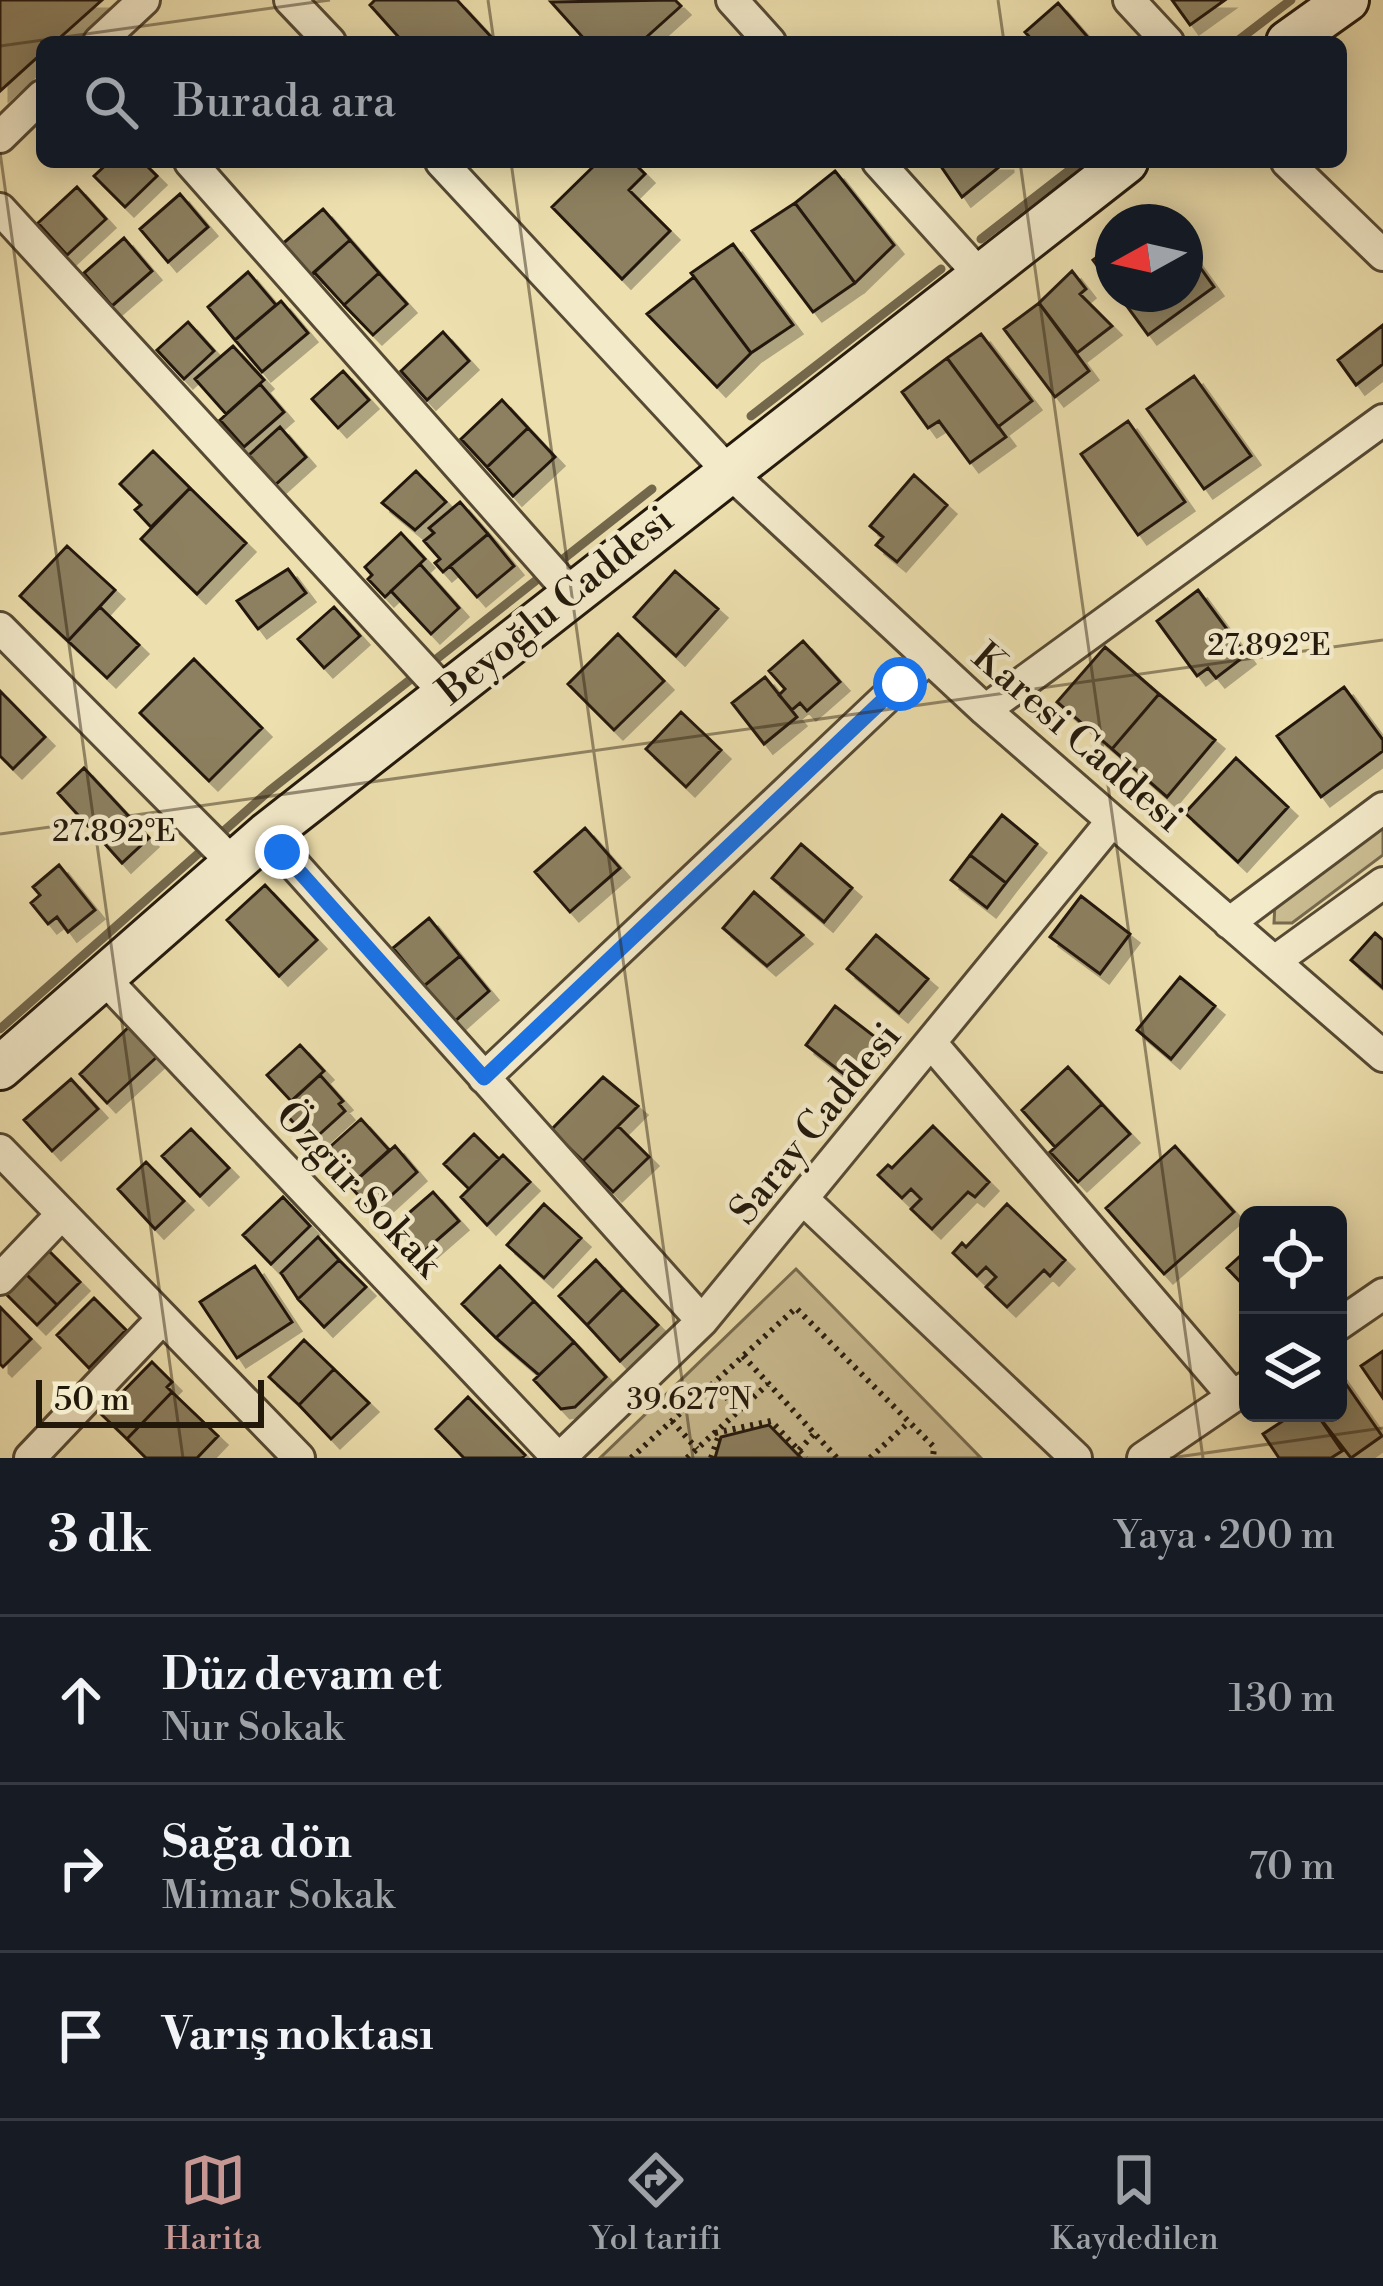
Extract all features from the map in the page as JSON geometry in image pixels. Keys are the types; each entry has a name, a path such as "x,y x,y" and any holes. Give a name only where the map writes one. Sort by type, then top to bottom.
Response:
{"main road":[{"path":"1296,36 1347,0"},
{"name":"Beyoğlu Caddesi","path":"0,1068 101,975 218,848 266,834 431,677 557,577 727,470 1118,168"}],"street":[{"path":"105,36 144,0"},
{"path":"732,0 765,36"},
{"path":"1129,0 1162,36"},
{"path":"297,2 324,36"},
{"path":"0,136 36,102"},
{"path":"195,168 557,577"},
{"name":"Karesi Caddesi","path":"447,168 727,470 985,710 1383,1056"},
{"path":"883,168 979,273"},
{"path":"1293,168 1383,255"},
{"path":"0,209 431,677"},
{"path":"985,710 1383,420"},
{"path":"0,628 218,848"},
{"path":"484,1078 928,658"},
{"path":"1229,923 1383,808"},
{"name":"Saray Caddesi","path":"559,1458 702,1321 1112,821"},
{"path":"266,834 702,1321"},
{"path":"1275,961 1383,883"},
{"name":"Özgür Sokak","path":"101,975 559,1458"},
{"path":"932,1044 1239,1390"},
{"path":"0,1150 299,1458"},
{"path":"805,1201 1076,1458"},
{"path":"0,1279 61,1215"},
{"path":"1347,1318 1383,1294"},
{"path":"30,1458 163,1318"},
{"path":"1143,1458 1239,1392"}],"path":[{"path":"631,1458 796,1308 934,1447 933,1458"},
{"path":"743,1357 837,1458"},
{"path":"713,1384 739,1410"},
{"path":"687,1458 768,1384"},
{"path":"672,1421 697,1449"},
{"path":"717,1434 771,1421 806,1458"},
{"path":"870,1458 880,1454 909,1422"},
{"path":"711,1458 717,1434"},
{"path":"799,1450 814,1434"}],"shaded area":[{"path":"1383,822 1383,855 1292,923 1274,923 1275,903"},
{"path":"796,1269 981,1458 600,1458"}],"building":[{"path":"0,0 102,0 62,36 36,36 36,58 0,91"},
{"path":"375,0 457,0 490,36 398,36 370,5"},
{"path":"675,0 681,6 648,36 582,36 551,2"},
{"path":"1172,0 1225,0 1190,25"},
{"path":"1058,3 1087,36 1029,36 1025,32"},
{"path":"103,168 149,168 157,176 125,207 94,176"},
{"path":"592,168 639,168 645,174 629,190 670,231 622,279 552,207"},
{"path":"942,168 998,168 962,197"},
{"path":"835,171 894,245 855,283 795,203"},
{"path":"77,187 106,219 67,255 38,223"},
{"path":"180,194 208,227 168,262 140,229"},
{"path":"795,203 855,283 813,312 752,231"},
{"path":"323,209 350,240 308,278 280,246"},
{"path":"124,238 152,271 112,306 84,273"},
{"path":"350,240 379,273 344,305 314,272"},
{"path":"733,244 793,325 751,353 691,273"},
{"path":"1072,271 1086,289 1080,294 1112,326 1077,353 1039,303"},
{"path":"1203,271 1214,287 1203,295"},
{"path":"248,272 276,305 235,340 208,307"},
{"path":"379,273 407,304 373,335 344,305"},
{"path":"694,277 751,353 717,387 647,314"},
{"path":"281,301 308,333 262,372 235,340"},
{"path":"1039,303 1089,371 1055,397 1004,329"},
{"path":"1131,312 1180,312 1148,335"},
{"path":"188,322 214,351 184,379 157,350"},
{"path":"1383,325 1383,364 1356,385 1338,360"},
{"path":"443,332 469,361 427,400 401,371"},
{"path":"981,334 1032,401 998,427 947,358"},
{"path":"233,346 264,380 226,414 195,379"},
{"path":"947,358 1006,437 970,463 939,421 928,428 902,392"},
{"path":"343,371 369,400 338,428 312,399"},
{"path":"1194,376 1251,456 1204,489 1147,409"},
{"path":"260,384 284,412 244,447 220,420"},
{"path":"502,400 528,428 487,467 461,439"},
{"path":"1128,421 1185,502 1138,535 1081,454"},
{"path":"280,427 306,457 275,485 249,455"},
{"path":"528,428 555,457 513,496 487,467"},
{"path":"153,451 190,488 151,527 135,510 141,505 120,484"},
{"path":"416,471 446,502 415,530 382,503"},
{"path":"914,475 947,505 897,562 876,545 883,537 870,526"},
{"path":"190,488 246,543 197,594 141,539"},
{"path":"460,502 488,534 443,572 435,563 440,559 424,541 434,533 429,528"},
{"path":"401,533 425,559 385,597 368,579 372,575 365,567"},
{"path":"488,534 514,566 477,597 450,566"},
{"path":"67,546 115,590 68,641 20,596"},
{"path":"420,564 459,608 431,634 391,591"},
{"path":"288,569 306,593 258,629 237,601"},
{"path":"675,571 718,609 676,656 634,617"},
{"path":"1198,590 1246,655 1216,678 1208,668 1197,676 1157,621"},
{"path":"100,607 139,645 107,678 68,641"},
{"path":"334,607 360,636 324,668 298,639"},
{"path":"618,634 664,681 614,730 568,684"},
{"path":"803,641 840,682 807,711 800,703 792,710 779,695 785,689 769,671"},
{"path":"1105,647 1159,694 1112,749 1057,702"},
{"path":"194,659 262,728 209,781 140,713"},
{"path":"765,677 797,717 764,744 732,703"},
{"path":"1344,687 1383,740 1383,751 1321,797 1277,736"},
{"path":"0,691 45,737 13,769 0,756"},
{"path":"1159,694 1215,740 1167,797 1112,749"},
{"path":"681,712 721,750 686,787 646,749"},
{"path":"1236,758 1288,807 1238,862 1185,813"},
{"path":"84,768 149,838 122,863 95,833 100,829 93,821 88,826 58,793"},
{"path":"1002,815 1037,844 1006,883 970,855"},
{"path":"585,828 620,868 570,912 535,872"},
{"path":"801,844 852,888 824,922 772,878"},
{"path":"970,855 1006,883 987,908 951,880"},
{"path":"59,865 95,910 68,932 57,917 48,924 31,903 40,895 33,887"},
{"path":"265,885 317,940 279,976 227,920"},
{"path":"754,892 803,935 767,966 723,928"},
{"path":"1081,896 1130,934 1100,974 1050,937"},
{"path":"429,918 460,956 424,986 393,948"},
{"path":"1375,933 1383,940 1383,988 1351,960"},
{"path":"876,935 928,979 899,1013 847,969"},
{"path":"460,956 489,991 454,1022 424,986"},
{"path":"1180,977 1215,1006 1171,1059 1137,1030"},
{"path":"835,1006 879,1040 850,1079 806,1045"},
{"path":"132,1024 160,1054 107,1103 80,1074"},
{"path":"300,1045 324,1071 291,1101 267,1075"},
{"path":"1068,1067 1102,1104 1055,1147 1022,1110"},
{"path":"320,1075 343,1101 339,1104 345,1111 311,1142 282,1110"},
{"path":"603,1077 638,1106 583,1161 551,1130"},
{"path":"71,1079 98,1109 52,1151 24,1120"},
{"path":"1102,1104 1130,1134 1078,1182 1050,1152"},
{"path":"361,1119 389,1150 355,1181 350,1175 345,1179 322,1154"},
{"path":"618,1126 649,1157 613,1192 583,1161"},
{"path":"933,1126 989,1182 975,1197 968,1192 932,1229 911,1209 921,1199 911,1189 902,1198 878,1175 888,1165 892,1168"},
{"path":"191,1129 229,1168 200,1196 162,1156"},
{"path":"474,1134 499,1159 469,1189 444,1164"},
{"path":"395,1146 417,1172 373,1212 350,1186"},
{"path":"1175,1146 1234,1212 1164,1274 1106,1208"},
{"path":"503,1155 530,1182 487,1225 461,1197"},
{"path":"146,1162 184,1201 155,1229 118,1189"},
{"path":"433,1192 459,1221 420,1255 395,1225"},
{"path":"283,1197 310,1226 271,1264 243,1235"},
{"path":"544,1204 581,1238 544,1278 507,1245"},
{"path":"1007,1204 1065,1260 1050,1276 1044,1270 1007,1307 986,1287 996,1277 986,1267 977,1276 953,1253 962,1243 966,1247"},
{"path":"318,1237 339,1260 298,1299 281,1273"},
{"path":"48,1250 80,1282 57,1305 25,1273"},
{"path":"1239,1257 1239,1281 1227,1268"},
{"path":"339,1260 366,1287 324,1327 298,1299"},
{"path":"596,1260 623,1289 587,1325 559,1296"},
{"path":"255,1266 292,1322 237,1358 200,1302"},
{"path":"500,1266 534,1301 496,1338 462,1304"},
{"path":"25,1273 57,1305 37,1325 5,1293"},
{"path":"623,1289 658,1325 620,1361 587,1325"},
{"path":"94,1298 126,1330 89,1368 57,1335"},
{"path":"534,1301 574,1342 539,1375 496,1338"},
{"path":"0,1307 31,1339 3,1367 0,1364"},
{"path":"304,1340 334,1369 299,1405 269,1377"},
{"path":"574,1342 606,1377 575,1407 561,1409 534,1380"},
{"path":"1383,1351 1383,1398 1361,1366"},
{"path":"152,1362 172,1382 167,1387 172,1392 127,1439 101,1414"},
{"path":"334,1369 369,1403 331,1439 299,1405"},
{"path":"1347,1386 1382,1436 1351,1458 1323,1422 1347,1422"},
{"path":"172,1392 218,1436 197,1458 146,1458 127,1439"},
{"path":"468,1397 525,1455 522,1458 464,1458 436,1429"},
{"path":"1281,1422 1322,1422 1342,1451 1331,1458 1279,1458 1263,1434"},
{"path":"769,1425 801,1458 715,1458 721,1437"}],"waterway":[{"path":"1244,36 1291,0"},
{"path":"981,239 1072,168"},
{"path":"751,416 941,269"},
{"path":"0,1029 269,791 652,489"}],"route":[{"path":"282,852 484,1078 900,684"}]}
